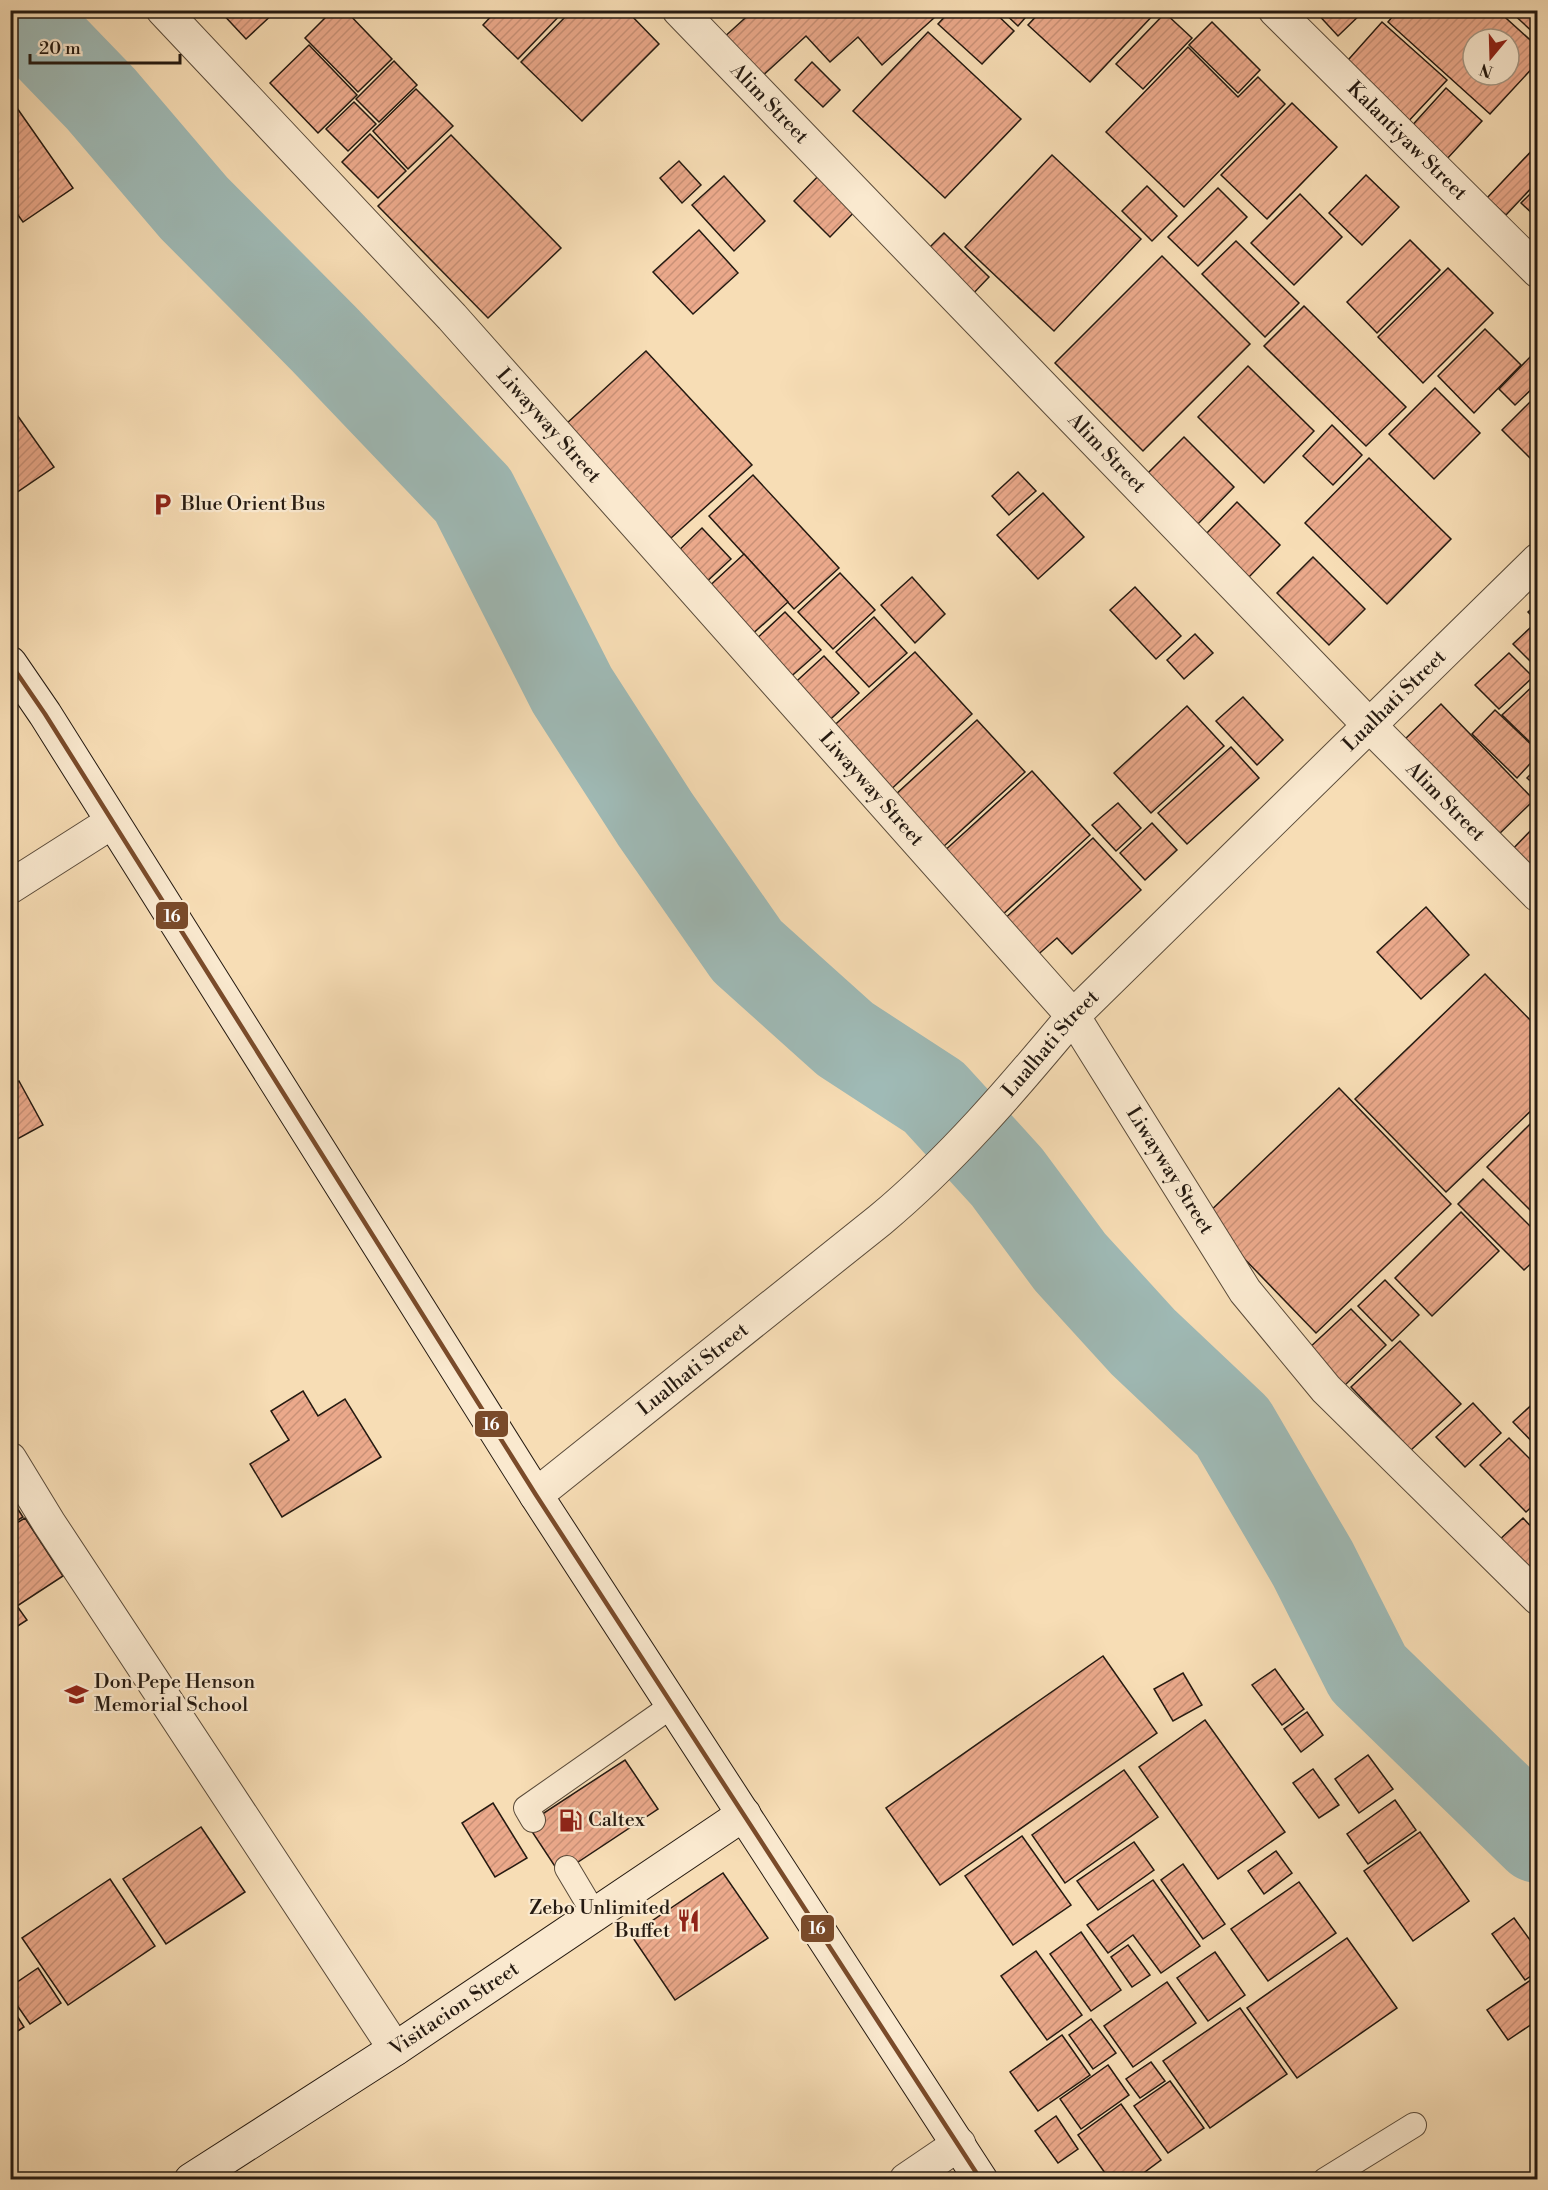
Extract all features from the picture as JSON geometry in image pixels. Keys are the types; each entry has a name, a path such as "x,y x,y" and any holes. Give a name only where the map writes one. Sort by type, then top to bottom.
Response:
{"street":[{"name":"Liwayway Street","path":"163,10 452,317 1073,1016 1245,1290 1326,1389 1538,1598"},
{"name":"Alim Street","path":"679,10 1369,725 1538,895"},
{"name":"Kalantiyaw Street","path":"1275,10 1538,271"},
{"name":"Lualhati Street","path":"536,1495 880,1220 934,1174 1019,1081 1073,1016 1538,560"},
{"path":"10,663 536,1495 981,2180"},
{"path":"10,887 112,822"},
{"path":"10,1459 49,1523 395,2049"},
{"name":"Visitacion Street","path":"191,2180 395,2049 744,1814"},
{"path":"906,2180 959,2145"}],"lane":[{"path":"533,1820 526,1808 673,1705"},
{"path":"567,1868 595,1915"},
{"path":"1325,2180 1414,2125"}],"building":[{"path":"219,10 277,10 246,39"},
{"path":"333,10 345,10 392,59 358,92 305,38"},
{"path":"497,10 565,10 518,59 483,25"},
{"path":"572,10 626,10 659,44 582,121 521,62"},
{"path":"754,10 928,10 935,17 882,65 858,37 830,62 806,36 758,80 721,40"},
{"path":"951,10 992,10 1014,31 982,64 938,24"},
{"path":"1001,10 1032,10 1018,26"},
{"path":"1042,10 1155,10 1156,12 1090,82 1028,25"},
{"path":"1314,10 1365,10 1338,36"},
{"path":"1398,10 1497,10 1516,27 1461,27 1461,87 1515,87 1490,114 1388,22"},
{"path":"1509,10 1538,10 1538,37"},
{"path":"1165,13 1192,38 1143,89 1116,64"},
{"path":"1212,22 1260,70 1238,93 1189,45"},
{"path":"1382,22 1447,80 1404,126 1341,68"},
{"path":"928,32 1021,119 945,198 853,111"},
{"path":"1521,32 1538,47 1538,62 1521,80"},
{"path":"309,45 357,95 318,133 270,83"},
{"path":"1188,47 1238,97 1258,77 1285,104 1184,207 1106,132"},
{"path":"394,61 417,85 379,122 356,99"},
{"path":"812,62 840,90 823,107 795,80"},
{"path":"1446,88 1482,121 1445,161 1409,129"},
{"path":"416,89 453,126 408,169 373,131"},
{"path":"10,98 73,188 23,222 10,204"},
{"path":"354,102 376,124 348,151 326,129"},
{"path":"1292,103 1337,147 1267,219 1221,175"},
{"path":"370,134 406,171 378,198 342,162"},
{"path":"451,135 561,248 488,318 378,206"},
{"path":"1538,144 1538,181 1506,215 1487,198"},
{"path":"1052,155 1141,239 1054,331 965,247"},
{"path":"679,161 701,185 682,203 660,178"},
{"path":"825,169 861,205 830,237 794,201"},
{"path":"1366,175 1399,207 1362,245 1329,213"},
{"path":"724,176 765,221 734,251 692,205"},
{"path":"1147,186 1177,216 1152,241 1122,211"},
{"path":"1538,186 1538,219 1521,203"},
{"path":"1218,188 1247,217 1198,266 1168,237"},
{"path":"1300,194 1342,237 1294,285 1251,243"},
{"path":"699,230 738,273 693,314 653,272"},
{"path":"944,233 989,277 969,298 924,253"},
{"path":"1410,240 1440,270 1377,333 1347,302"},
{"path":"1236,241 1299,303 1265,337 1202,274"},
{"path":"1162,256 1250,344 1143,451 1055,363"},
{"path":"1448,268 1493,313 1423,383 1378,337"},
{"path":"1304,306 1406,407 1366,446 1264,346"},
{"path":"1485,329 1521,365 1474,413 1438,376"},
{"path":"646,351 752,465 671,538 566,424"},
{"path":"1532,355 1538,361 1538,383 1515,405 1499,389"},
{"path":"1248,366 1314,431 1264,483 1198,417"},
{"path":"1435,388 1480,433 1434,479 1389,434"},
{"path":"1538,394 1538,463 1536,464 1502,430"},
{"path":"10,405 54,467 10,497"},
{"path":"1332,425 1362,455 1333,485 1303,456"},
{"path":"1184,437 1234,487 1194,528 1143,478"},
{"path":"1369,458 1451,539 1387,604 1305,523"},
{"path":"1018,472 1036,491 1009,515 992,496"},
{"path":"753,475 839,568 794,609 709,516"},
{"path":"1043,493 1084,537 1038,579 997,535"},
{"path":"1237,502 1280,545 1248,578 1205,535"},
{"path":"702,528 731,559 701,587 672,557"},
{"path":"744,554 788,602 748,638 704,591"},
{"path":"1313,557 1365,609 1329,645 1277,593"},
{"path":"840,573 875,610 833,649 798,612"},
{"path":"912,577 945,614 915,643 881,605"},
{"path":"1135,587 1181,636 1156,659 1110,610"},
{"path":"1538,603 1538,622 1528,612"},
{"path":"785,612 821,650 786,681 751,644"},
{"path":"874,617 907,653 869,687 836,652"},
{"path":"1531,627 1538,634 1537,668 1513,644"},
{"path":"1195,634 1213,653 1184,679 1167,660"},
{"path":"915,652 972,714 885,795 827,732"},
{"path":"1509,653 1533,677 1499,709 1475,685"},
{"path":"824,656 859,693 821,728 787,690"},
{"path":"1535,684 1538,687 1538,750 1502,715"},
{"path":"1243,697 1283,740 1257,765 1216,721"},
{"path":"1441,704 1534,800 1494,839 1400,744"},
{"path":"1187,706 1224,746 1151,813 1114,773"},
{"path":"1495,710 1538,751 1538,755 1517,778 1472,734"},
{"path":"977,720 1025,772 943,847 895,795"},
{"path":"1231,747 1259,778 1187,844 1158,813"},
{"path":"1538,767 1538,788 1527,778"},
{"path":"1032,771 1090,835 1000,917 941,854"},
{"path":"1118,803 1141,828 1116,851 1092,825"},
{"path":"1152,823 1177,850 1145,880 1120,853"},
{"path":"1538,823 1538,885 1506,856"},
{"path":"1093,838 1141,890 1072,954 1057,938 1034,958 1001,922"},
{"path":"1426,907 1469,955 1421,999 1377,952"},
{"path":"1485,974 1538,1028 1538,1104 1446,1192 1355,1099"},
{"path":"19,1081 43,1125 10,1143 10,1086"},
{"path":"1339,1088 1451,1204 1316,1333 1204,1217"},
{"path":"1538,1116 1538,1218 1487,1167"},
{"path":"1483,1179 1538,1234 1538,1257 1524,1270 1458,1204"},
{"path":"1461,1212 1499,1251 1432,1316 1395,1278"},
{"path":"1385,1280 1419,1315 1392,1341 1358,1306"},
{"path":"1351,1309 1386,1345 1343,1387 1307,1350"},
{"path":"1400,1341 1461,1404 1411,1450 1351,1387"},
{"path":"303,1391 318,1416 345,1399 381,1457 282,1517 250,1464 289,1440 271,1411"},
{"path":"1538,1399 1538,1448 1513,1422"},
{"path":"1473,1403 1501,1433 1465,1467 1436,1437"},
{"path":"1509,1438 1538,1467 1538,1501 1526,1512 1480,1465"},
{"path":"10,1497 23,1517 10,1525"},
{"path":"25,1518 63,1576 17,1606 27,1620 10,1631 10,1527"},
{"path":"1523,1518 1538,1534 1538,1564 1528,1573 1497,1542"},
{"path":"1103,1656 1157,1733 940,1885 886,1808"},
{"path":"1275,1669 1304,1709 1282,1725 1252,1685"},
{"path":"1183,1673 1202,1705 1173,1721 1154,1689"},
{"path":"1307,1712 1323,1735 1301,1752 1284,1729"},
{"path":"1205,1720 1285,1832 1218,1879 1139,1767"},
{"path":"1368,1755 1393,1789 1359,1813 1335,1779"},
{"path":"625,1760 658,1809 560,1874 527,1824"},
{"path":"1313,1769 1339,1805 1319,1818 1293,1783"},
{"path":"1124,1770 1158,1817 1065,1883 1032,1835"},
{"path":"1395,1800 1416,1830 1368,1864 1347,1834"},
{"path":"493,1803 527,1858 495,1877 462,1823"},
{"path":"201,1827 245,1892 166,1944 123,1879"},
{"path":"1420,1832 1469,1901 1413,1941 1364,1871"},
{"path":"1022,1836 1071,1905 1013,1945 965,1876"},
{"path":"1134,1842 1154,1870 1098,1910 1077,1881"},
{"path":"1276,1851 1292,1873 1264,1894 1248,1871"},
{"path":"1183,1864 1225,1924 1203,1939 1161,1880"},
{"path":"723,1873 768,1938 675,2000 631,1935"},
{"path":"110,1879 155,1946 68,2005 22,1938"},
{"path":"1153,1880 1200,1946 1161,1973 1133,1935 1108,1953 1087,1925"},
{"path":"1299,1882 1336,1933 1268,1981 1231,1929"},
{"path":"1514,1918 1538,1951 1538,1971 1525,1980 1492,1934"},
{"path":"1081,1932 1121,1990 1091,2011 1050,1954"},
{"path":"1347,1938 1397,2008 1297,2078 1247,2008"},
{"path":"1128,1945 1150,1975 1132,1987 1111,1957"},
{"path":"1036,1951 1082,2015 1047,2040 1001,1976"},
{"path":"1215,1952 1245,1995 1208,2021 1177,1978"},
{"path":"38,1968 61,2003 30,2024 10,1995 10,1987"},
{"path":"1538,1975 1538,2020 1508,2040 1487,2010"},
{"path":"1167,1982 1196,2023 1133,2067 1104,2026"},
{"path":"10,2005 24,2027 10,2036"},
{"path":"1240,2008 1287,2074 1210,2128 1163,2061"},
{"path":"1091,2019 1116,2053 1093,2069 1069,2035"},
{"path":"1062,2035 1090,2075 1038,2111 1010,2072"},
{"path":"1151,2062 1165,2081 1140,2098 1126,2079"},
{"path":"1108,2065 1129,2095 1081,2129 1060,2099"},
{"path":"1170,2081 1204,2128 1168,2153 1134,2106"},
{"path":"1121,2104 1161,2160 1134,2180 1110,2180 1078,2135"},
{"path":"1056,2116 1078,2149 1058,2163 1035,2131"}],"waterway":[{"path":"15,10 101,99 194,208 324,339 473,495 572,690 655,819 747,951 845,1039 934,1097 1007,1177 1070,1262 1143,1342 1233,1427 1313,1564 1368,1673 1538,1838"}],"transit line":[{"name":"16","path":"10,663 45,714 536,1495 981,2180"}],"place":[{"name":"Blue Orient Bus","path":"163,504"},
{"name":"Don Pepe Henson Memorial School","path":"76,1694"},
{"name":"Caltex","path":"570,1820"},
{"name":"Zebo Unlimited Buffet","path":"688,1920"}]}
